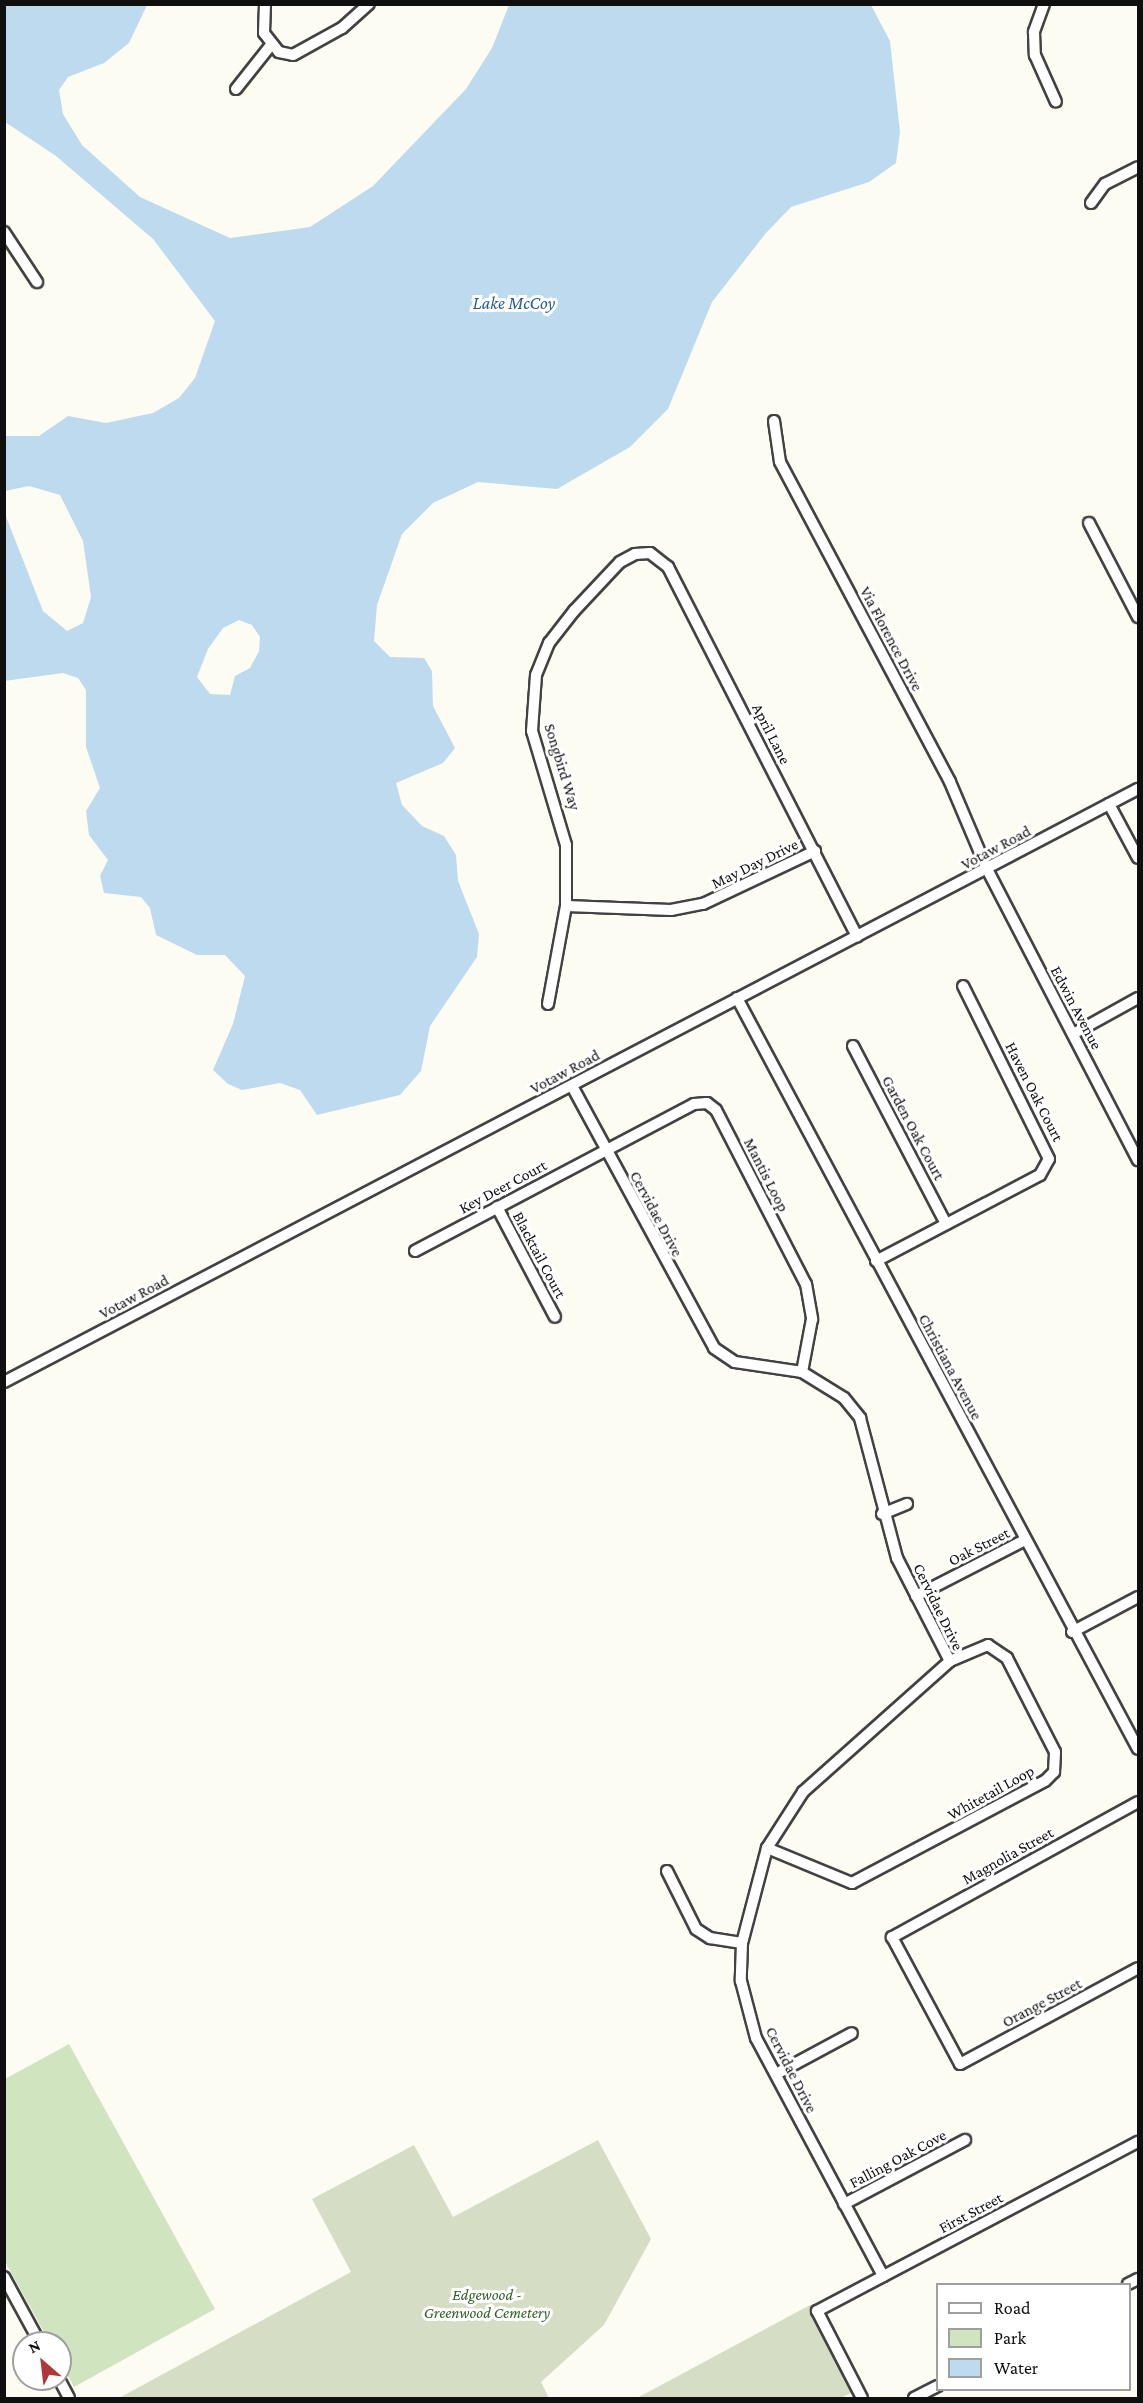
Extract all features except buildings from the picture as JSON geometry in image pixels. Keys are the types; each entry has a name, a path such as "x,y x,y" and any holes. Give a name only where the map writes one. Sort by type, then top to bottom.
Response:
{"street":[{"path":"265,4 262,22 271,45 293,55 342,28 369,4"},
{"path":"1044,4 1034,32 1035,55 1056,102"},
{"path":"236,89 271,45"},
{"path":"1091,203 1105,184 1138,166"},
{"path":"4,232 37,282"},
{"name":"Via Florence Drive","path":"774,421 780,462 950,782 987,869"},
{"path":"1089,523 1138,617"},
{"name":"April Lane","path":"650,553 668,567 857,937"},
{"name":"Songbird Way","path":"548,1004 566,906 563,821 532,731 536,675 549,643 591,592 620,562 650,553"},
{"name":"Votaw Road","path":"4,1382 1138,789"},
{"path":"1109,804 1138,858"},
{"name":"May Day Drive","path":"566,906 671,910 703,904 815,851"},
{"name":"Edwin Avenue","path":"987,869 1138,1160"},
{"name":"Haven Oak Court","path":"876,1261 1040,1175 1049,1159 963,986"},
{"name":"Christiana Avenue","path":"737,998 1072,1632 1138,1749"},
{"path":"1073,1034 1138,998"},
{"name":"Garden Oak Court","path":"853,1046 946,1224"},
{"name":"Cervidae Drive","path":"572,1086 714,1348 735,1362 802,1372 844,1398 860,1418 882,1514 916,1596 950,1661 803,1792 767,1848 742,1943 746,2006 776,2074 883,2276"},
{"name":"Mantis Loop","path":"605,1150 694,1104 706,1102 716,1110 806,1284 812,1319 802,1372"},
{"name":"Key Deer Court","path":"415,1251 605,1150"},
{"name":"Blacktail Court","path":"497,1207 555,1317"},
{"path":"882,1514 907,1504"},
{"name":"Oak Street","path":"916,1596 1025,1540"},
{"path":"1072,1632 1138,1597"},
{"name":"Whitetail Loop","path":"767,1848 852,1883 1046,1781 1054,1772 1055,1752 1007,1658 988,1646 950,1661"},
{"name":"Magnolia Street","path":"960,2064 892,1937 1138,1802"},
{"path":"667,1871 696,1929 710,1938 742,1943"},
{"name":"Orange Street","path":"960,2064 1138,1968"},
{"path":"776,2074 852,2033"},
{"name":"Falling Oak Cove","path":"844,2204 965,2140"},
{"name":"First Street","path":"862,2398 817,2311 1138,2142"},
{"path":"4,2277 33,2331"},
{"path":"914,2398 936,2387"}],"green space":[{"path":"69,2044 215,2309 74,2387 72,2383 72,2331 43,2331 4,2260 5,2079"},
{"name":"Edgewood - Greenwood Cemetery","path":"598,2140 651,2239 604,2325 541,2382 549,2398 119,2398 351,2272 312,2199 414,2145 453,2217"},
{"path":"810,2305 855,2391 841,2398 637,2398"}],"water":[{"name":"Lake McCoy","path":"5,5 147,5 129,43 104,63 68,77 59,90 63,114 82,145 140,197 230,238 310,227 373,186 466,89 492,48 509,5 871,5 890,41 900,132 896,163 869,182 791,207 766,233 712,302 668,409 630,447 557,489 478,482 433,503 402,534 377,605 374,641 390,657 424,658 432,671 433,706 455,748 443,763 396,783 402,805 422,826 444,836 456,855 458,881 479,934 477,957 430,1026 421,1071 400,1095 317,1115 300,1090 280,1083 242,1090 228,1084 213,1070 233,1024 245,976 225,955 197,955 156,935 150,908 141,897 104,893 100,876 108,860 89,835 86,811 100,788 86,747 86,690 78,678 63,673 4,681 5,514 43,611 67,631 83,623 91,597 83,541 60,495 29,486 5,491 5,436 39,436 68,416 106,423 153,413 179,398 195,378 215,321 153,239 56,156 5,122","holes":["239,620 252,625 260,637 259,651 250,668 235,676 230,695 210,694 197,677 208,649 223,628"]}]}
